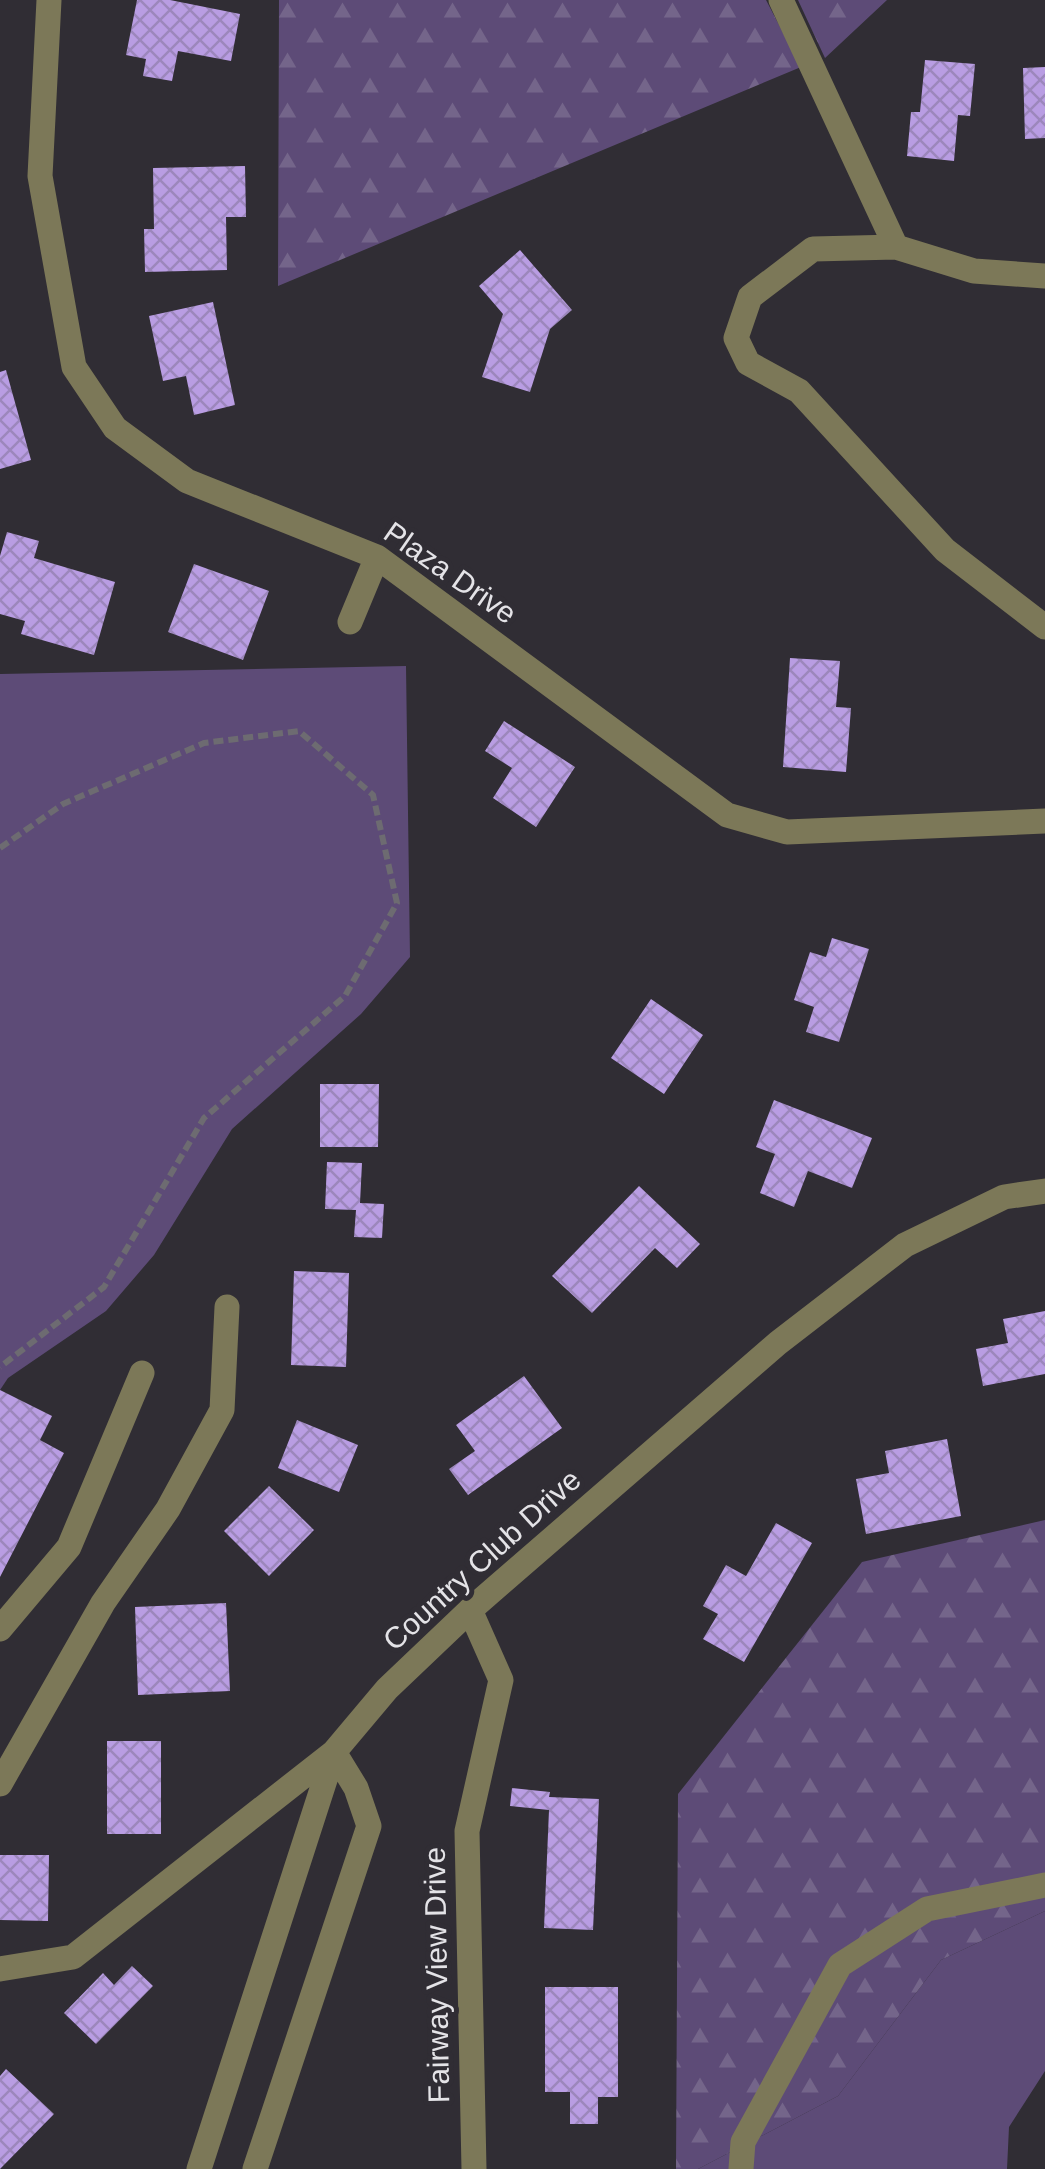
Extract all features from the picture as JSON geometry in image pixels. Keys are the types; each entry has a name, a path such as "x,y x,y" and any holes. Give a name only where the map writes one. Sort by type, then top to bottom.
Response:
{"street":[{"name":"Plaza Drive","path":"49,0 40,176 74,366 115,428 187,481 377,557 727,815 787,832 1045,821"},
{"path":"781,0 896,247"},
{"path":"1045,276 974,271 896,247 813,249 750,297 736,338 748,363 798,391 945,550 1045,627"},
{"path":"350,622 377,557"},
{"name":"Country Club Drive","path":"199,2169 334,1752 387,1690 470,1610 778,1343 905,1245 1004,1197 1045,1191"},
{"path":"0,1784 103,1603 168,1509 222,1410 226,1307"},
{"path":"0,1629 69,1547 142,1373"},
{"name":"Fairway View Drive","path":"470,1610 501,1680 466,1831 474,2169"},
{"path":"0,1969 73,1957 334,1752 356,1788 369,1826 255,2169"},
{"path":"742,2169 744,2142 840,1965 927,1909 1045,1885"}],"path":[{"path":"0,848 63,804 204,743 299,731 373,795 397,903 345,996 204,1118 104,1287 0,1367"}],"green space":[{"path":"279,0 766,0 801,67 278,286"},
{"path":"798,0 887,0 825,58"},
{"path":"406,666 410,957 361,1014 232,1129 154,1255 106,1311 8,1378 0,1390 0,674"},
{"path":"1045,1520 1045,1911 941,1960 838,2096 698,2169 676,2169 678,1794 862,1562"},
{"path":"1045,1911 1045,2071 1009,2127 1007,2169 698,2169 838,2096 941,1960"}],"building":[{"path":"137,0 170,0 240,14 231,61 178,51 172,81 143,76 146,59 126,55"},
{"path":"925,60 975,64 970,116 958,115 954,161 907,156 911,112 920,112"},
{"path":"1045,67 1045,138 1025,139 1023,68"},
{"path":"245,166 246,217 226,217 227,270 145,272 144,229 154,229 153,168"},
{"path":"520,250 572,310 550,329 530,392 482,377 503,314 479,286"},
{"path":"213,302 235,405 194,415 186,376 163,381 149,316"},
{"path":"6,370 31,460 0,469 0,372"},
{"path":"7,532 39,541 34,558 115,582 94,655 21,634 25,621 0,614 0,556"},
{"path":"194,564 269,591 243,660 168,632"},
{"path":"790,658 840,661 836,707 851,708 846,772 783,767"},
{"path":"504,721 575,767 536,827 493,798 512,768 485,751"},
{"path":"832,938 869,949 839,1042 806,1032 814,1007 794,1000 810,952 826,957"},
{"path":"651,999 703,1035 664,1094 611,1058"},
{"path":"320,1084 379,1084 378,1147 320,1147"},
{"path":"774,1100 872,1138 852,1188 808,1171 794,1207 760,1193 775,1154 756,1147"},
{"path":"327,1162 362,1163 360,1203 384,1204 382,1238 354,1237 356,1210 325,1209"},
{"path":"639,1186 700,1244 677,1268 655,1248 592,1313 552,1276"},
{"path":"294,1271 349,1273 346,1367 291,1365"},
{"path":"1045,1311 1045,1374 983,1386 976,1349 1008,1343 1003,1319"},
{"path":"524,1376 562,1428 468,1495 449,1469 475,1451 456,1425"},
{"path":"0,1390 52,1416 40,1440 64,1453 0,1577"},
{"path":"297,1420 358,1445 339,1492 278,1468"},
{"path":"947,1439 961,1516 866,1534 856,1479 889,1473 885,1451"},
{"path":"269,1486 314,1530 269,1576 224,1531"},
{"path":"776,1523 812,1543 744,1662 703,1639 718,1614 703,1606 726,1565 746,1576"},
{"path":"226,1603 230,1691 138,1695 135,1607"},
{"path":"107,1741 161,1741 161,1834 107,1834"},
{"path":"512,1788 550,1792 549,1797 599,1799 593,1930 544,1928 549,1810 510,1806"},
{"path":"0,1855 49,1855 48,1921 0,1920"},
{"path":"132,1966 153,1986 96,2044 64,2013 103,1973 114,1985"},
{"path":"545,1987 618,1987 618,2097 598,2097 598,2124 570,2124 570,2092 545,2092"},
{"path":"6,2069 54,2114 0,2169 0,2076"}]}
